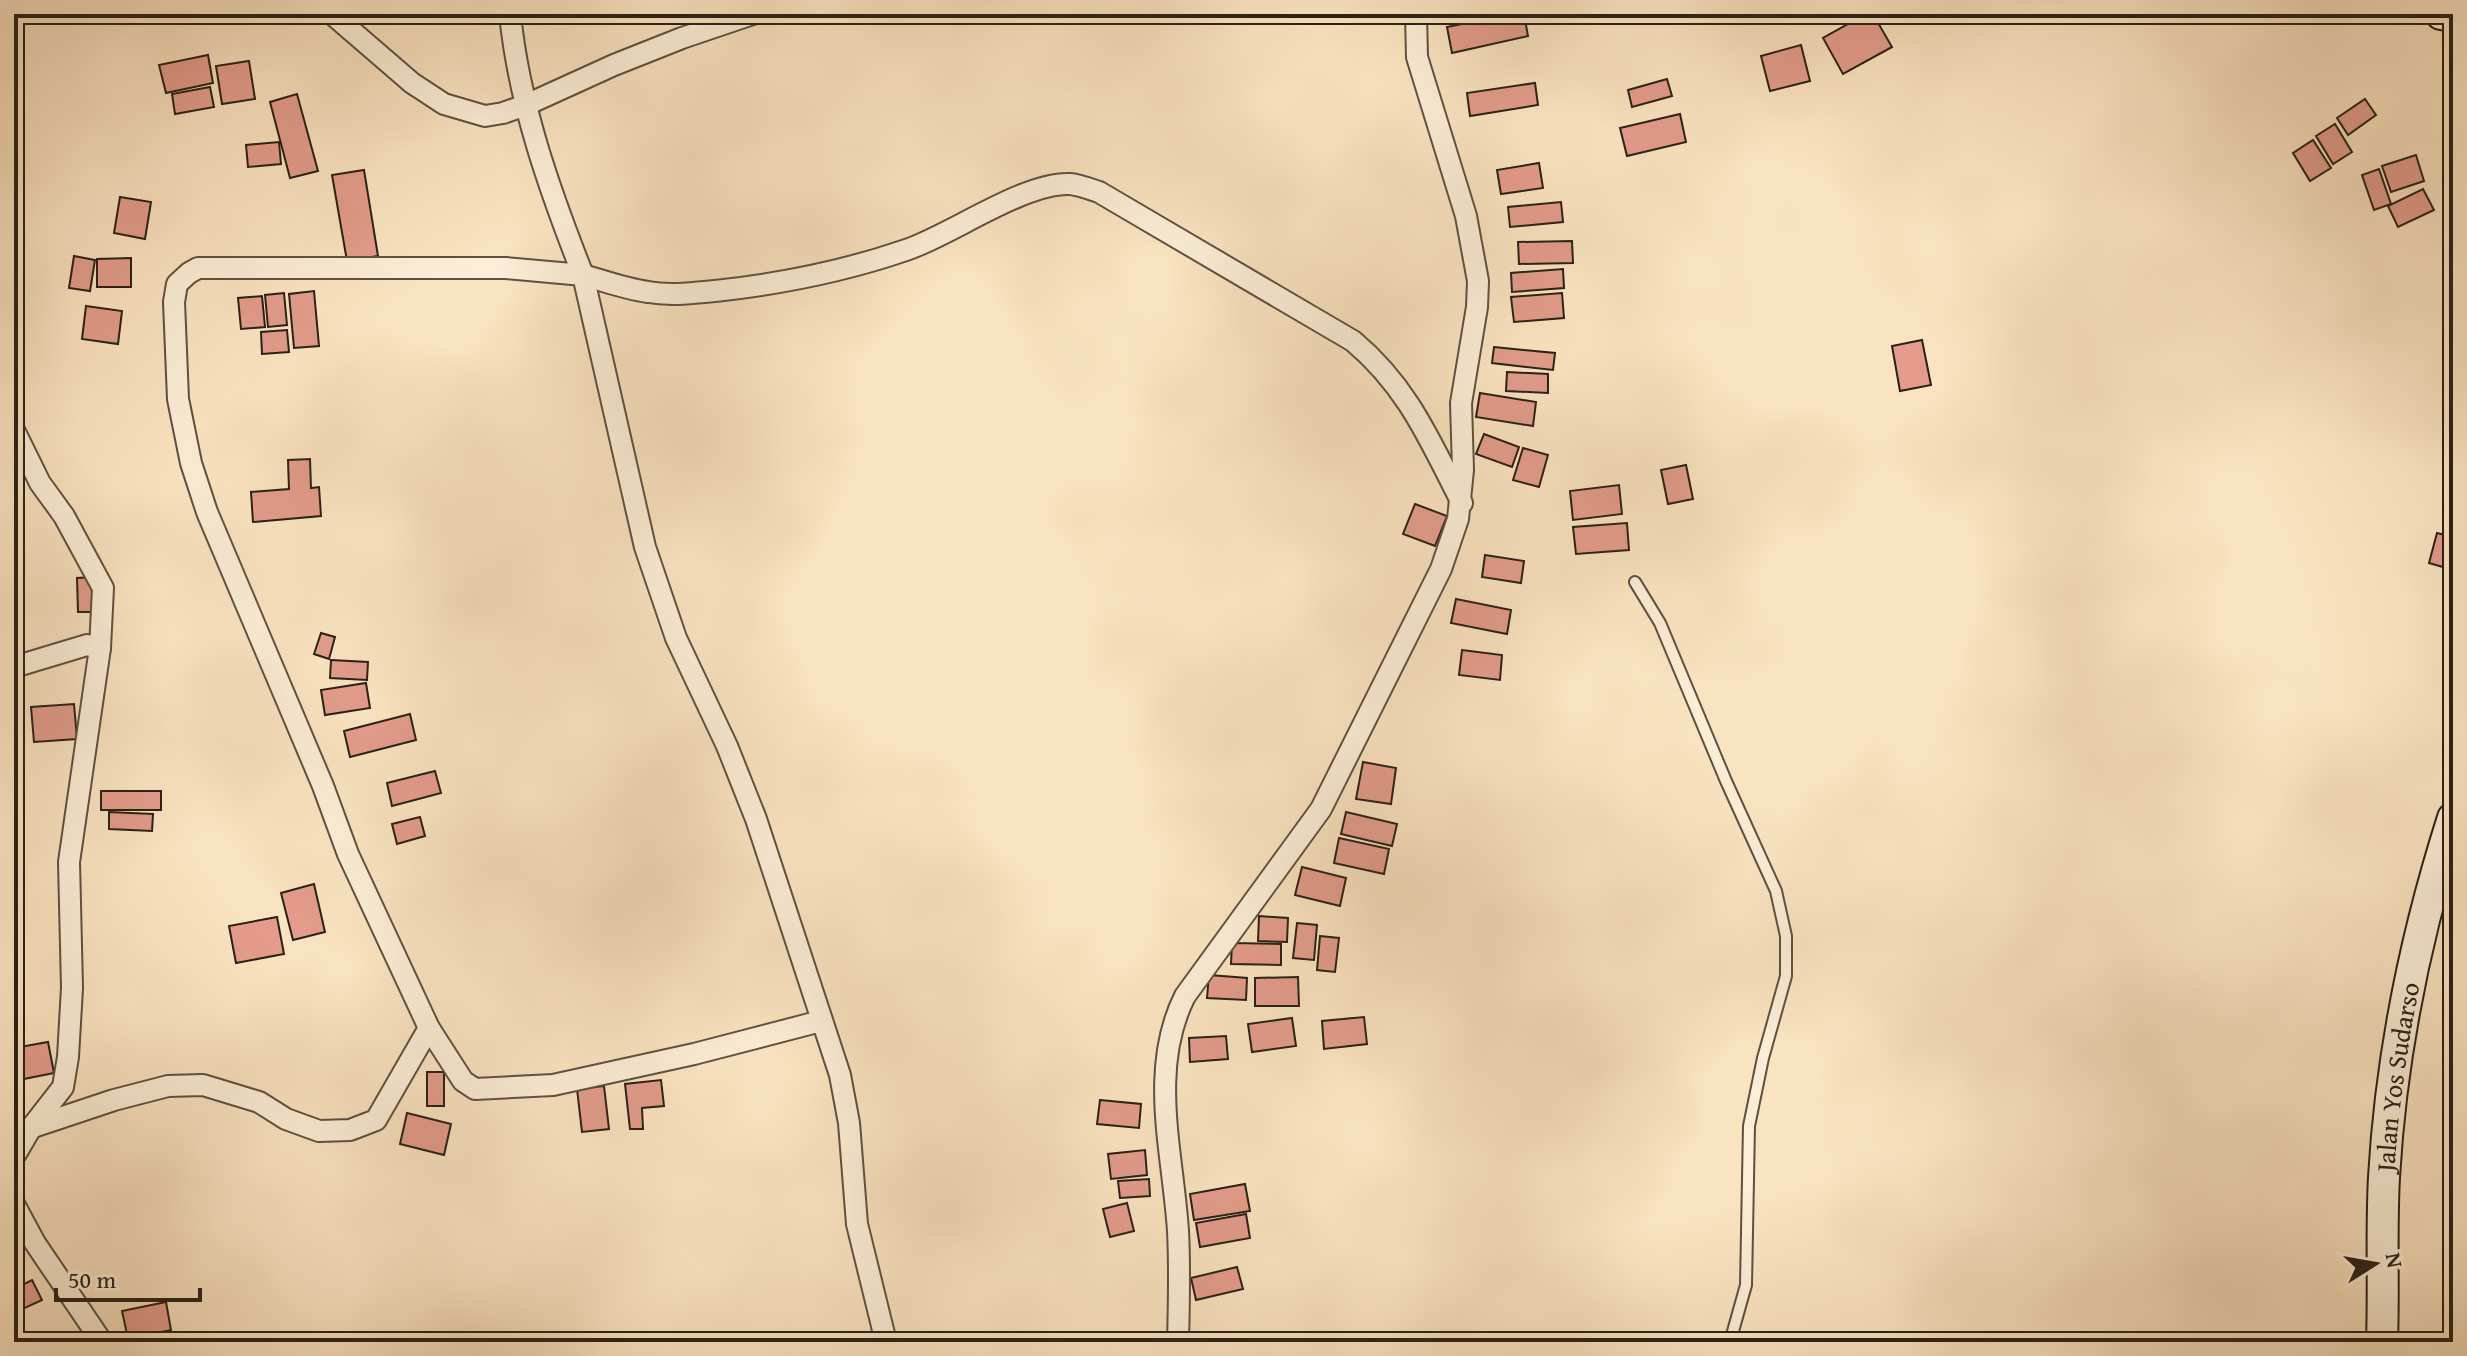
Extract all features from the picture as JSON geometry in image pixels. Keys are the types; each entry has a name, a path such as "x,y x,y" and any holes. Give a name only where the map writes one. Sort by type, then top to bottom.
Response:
{"main road":[{"path":"2441,14 2453,16"},
{"name":"Jalan Yos Sudarso","path":"2382,1342 2384,1178 2403,1014 2435,874 2453,818"}],"street":[{"path":"332,14 412,83 444,104 485,116 526,105 614,65 753,14"},
{"path":"510,14 513,47 526,105 546,180 583,275 645,547 676,638 727,746 756,819 840,1075 849,1123 857,1224 886,1342"},
{"path":"1178,1342 1178,1233 1164,1076 1174,1018 1185,996 1321,809 1441,569 1462,503 1461,403 1477,307 1478,281 1466,216 1417,57 1416,14"},
{"path":"821,1021 694,1054 553,1085 475,1089 463,1081 429,1028 348,854 323,786 207,512 191,463 178,399 174,325 177,284 189,273 198,268 506,268 583,275 649,293 752,287 840,269 911,249 1030,193 1069,184 1099,192 1353,341 1387,371 1407,398 1462,503"},
{"path":"14,430 40,483 64,516 103,588 100,648 69,862 72,988 68,1057 63,1087 22,1129 14,1157"},
{"path":"14,667 87,645 100,648"},
{"path":"22,1129 168,1086 203,1085 259,1102 286,1119 319,1131 350,1130 376,1120 429,1028"},
{"path":"14,1204 35,1243 102,1342"}],"lane":[{"path":"1635,582 1660,623 1776,891 1786,936 1786,976 1763,1058 1749,1126 1746,1285 1730,1342"}],"building":[{"path":"1524,14 1528,36 1452,53 1447,27"},
{"path":"1866,14 1873,14 1892,47 1843,74 1823,38"},
{"path":"1801,45 1810,81 1770,91 1761,56"},
{"path":"208,55 213,83 166,93 159,65"},
{"path":"249,61 255,99 222,104 216,66"},
{"path":"1667,79 1672,96 1632,107 1628,90"},
{"path":"1535,83 1538,105 1470,116 1467,93"},
{"path":"210,87 214,107 175,114 172,94"},
{"path":"297,94 318,171 290,178 270,102"},
{"path":"2365,99 2376,115 2348,135 2337,118"},
{"path":"1680,114 1686,142 1627,156 1620,128"},
{"path":"2335,124 2352,152 2333,164 2316,136"},
{"path":"2313,140 2331,168 2310,181 2293,153"},
{"path":"279,142 281,164 248,167 246,145"},
{"path":"2416,155 2424,181 2391,192 2382,166"},
{"path":"1539,163 1543,188 1501,194 1497,170"},
{"path":"2379,169 2391,204 2374,210 2362,175"},
{"path":"364,170 378,256 347,261 332,175"},
{"path":"2423,189 2434,210 2398,227 2388,206"},
{"path":"120,197 151,202 145,239 114,233"},
{"path":"1561,202 1563,222 1510,227 1508,207"},
{"path":"1572,241 1573,263 1519,264 1518,242"},
{"path":"74,256 95,260 90,291 69,288"},
{"path":"131,258 131,287 97,287 97,259"},
{"path":"1563,269 1564,288 1512,292 1511,273"},
{"path":"314,291 319,346 294,348 289,294"},
{"path":"284,293 287,325 268,327 265,295"},
{"path":"1562,293 1564,318 1514,322 1511,297"},
{"path":"262,296 265,327 241,329 238,298"},
{"path":"86,306 122,311 118,344 82,339"},
{"path":"287,330 289,352 262,354 261,332"},
{"path":"1922,340 1931,385 1900,391 1892,346"},
{"path":"1494,347 1555,353 1553,370 1492,363"},
{"path":"1507,372 1548,374 1548,393 1506,391"},
{"path":"1480,393 1536,402 1533,426 1476,417"},
{"path":"1484,434 1519,447 1512,467 1476,454"},
{"path":"1523,448 1548,455 1539,487 1513,480"},
{"path":"310,459 311,488 319,487 321,516 253,522 251,492 289,489 288,460"},
{"path":"1686,465 1693,499 1668,504 1661,470"},
{"path":"1619,485 1622,514 1573,520 1570,491"},
{"path":"1415,504 1447,516 1435,546 1403,534"},
{"path":"1627,523 1629,550 1576,554 1573,527"},
{"path":"2437,533 2453,537 2453,570 2429,563"},
{"path":"1485,555 1524,561 1521,583 1482,577"},
{"path":"92,577 93,612 78,612 77,578"},
{"path":"1456,599 1511,610 1507,634 1451,623"},
{"path":"2448,628 2453,629 2453,666 2444,665"},
{"path":"321,633 335,637 329,659 314,654"},
{"path":"1462,650 1502,655 1500,680 1459,675"},
{"path":"331,660 368,662 367,680 330,678"},
{"path":"366,683 370,708 325,715 321,690"},
{"path":"74,704 77,739 34,742 31,707"},
{"path":"410,714 416,740 350,757 344,731"},
{"path":"1363,762 1396,768 1391,804 1356,799"},
{"path":"435,771 441,793 392,806 387,783"},
{"path":"101,791 161,791 161,810 101,810"},
{"path":"109,812 153,814 152,831 109,829"},
{"path":"1346,812 1397,824 1392,846 1341,834"},
{"path":"420,817 425,836 397,844 392,824"},
{"path":"1339,838 1389,849 1384,874 1334,863"},
{"path":"1302,867 1346,878 1340,906 1295,895"},
{"path":"314,884 325,932 293,940 281,893"},
{"path":"1259,916 1288,918 1287,942 1258,941"},
{"path":"277,917 284,954 236,963 229,926"},
{"path":"1297,923 1317,925 1314,960 1293,958"},
{"path":"1320,936 1339,938 1335,972 1317,970"},
{"path":"1232,943 1281,944 1281,965 1231,964"},
{"path":"1209,975 1247,978 1246,1000 1207,998"},
{"path":"1298,977 1299,1006 1255,1006 1255,978"},
{"path":"1364,1017 1367,1044 1324,1049 1322,1021"},
{"path":"1292,1018 1296,1046 1252,1052 1248,1024"},
{"path":"1226,1036 1228,1059 1190,1062 1189,1038"},
{"path":"48,1042 54,1073 14,1081 14,1048"},
{"path":"427,1072 444,1072 444,1106 427,1106"},
{"path":"661,1080 664,1106 642,1108 643,1129 630,1129 625,1084"},
{"path":"604,1086 609,1129 582,1132 577,1089"},
{"path":"1100,1100 1141,1104 1139,1128 1097,1124"},
{"path":"407,1113 451,1124 444,1155 400,1144"},
{"path":"1145,1150 1147,1175 1111,1179 1108,1154"},
{"path":"1149,1179 1150,1196 1120,1198 1118,1181"},
{"path":"1245,1184 1250,1211 1194,1220 1190,1194"},
{"path":"1127,1203 1134,1231 1110,1237 1103,1209"},
{"path":"1246,1214 1250,1238 1200,1247 1196,1223"},
{"path":"1237,1267 1243,1289 1196,1300 1191,1278"},
{"path":"32,1280 42,1300 14,1313 14,1289"},
{"path":"166,1302 171,1330 128,1339 122,1311"}]}
